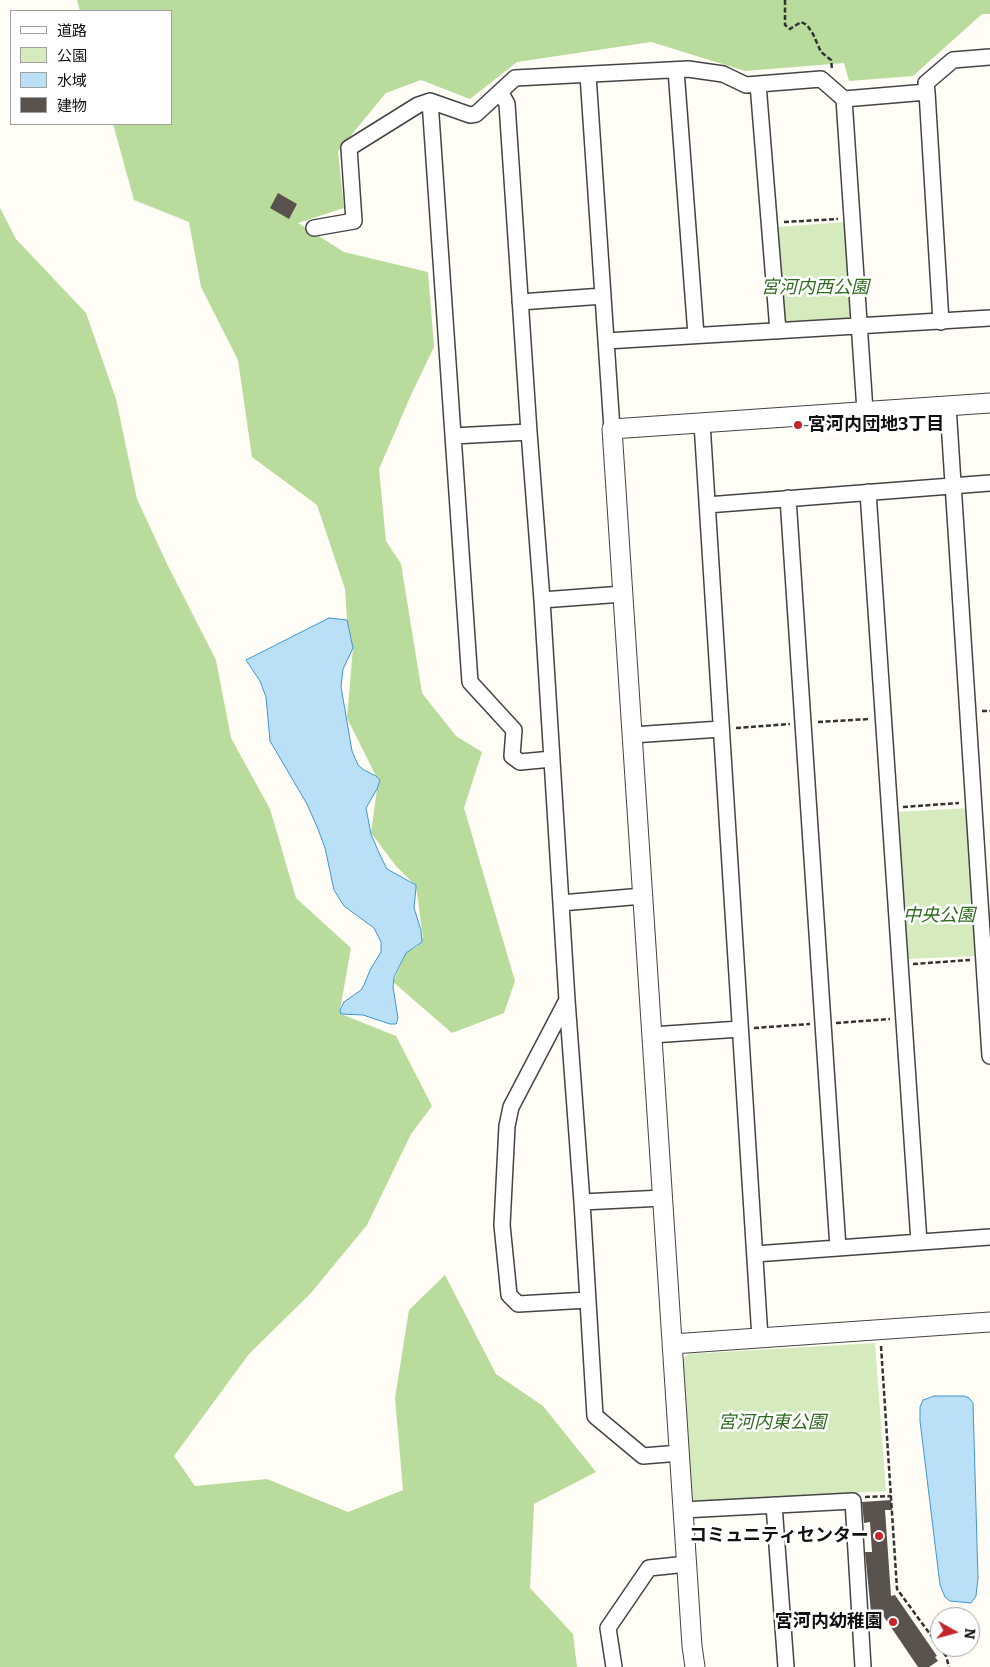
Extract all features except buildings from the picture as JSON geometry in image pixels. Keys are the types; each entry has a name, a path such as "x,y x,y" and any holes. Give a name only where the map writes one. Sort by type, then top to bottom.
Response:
{"street":[{"path":"941,322 926,83 953,60 990,57"},
{"path":"314,228 354,221 349,148 418,104 430,101 470,114 476,114 501,93 515,78 688,69 723,74 746,85 821,79 844,99 865,411"},
{"path":"676,70 696,335"},
{"path":"588,75 692,1646 695,1667"},
{"path":"758,84 778,331"},
{"path":"844,99 927,92"},
{"path":"501,93 507,104 542,600 595,1416 643,1456 680,1453"},
{"path":"430,101 470,682 514,730 512,756 520,762 552,759"},
{"path":"520,302 603,296"},
{"path":"606,341 990,318"},
{"path":"612,429 990,403"},
{"path":"948,406 990,1056"},
{"path":"702,423 760,1338"},
{"path":"453,436 529,432"},
{"path":"707,504 990,483"},
{"path":"868,492 919,1242"},
{"path":"788,498 838,1248"},
{"path":"542,600 623,594"},
{"path":"632,735 721,729"},
{"path":"561,903 643,896"},
{"path":"567,1000 511,1107 507,1126 503,1234 509,1295 518,1304 588,1300"},
{"path":"652,1035 740,1028"},
{"path":"582,1202 663,1198"},
{"path":"755,1254 990,1237"},
{"path":"672,1344 990,1322"},
{"path":"683,1510 853,1501 863,1667"},
{"path":"774,1505 786,1667"},
{"path":"614,1667 608,1628 649,1568 687,1564"}],"path":[{"path":"785,0 785,25 790,29 801,22 807,25 821,52 831,60 832,88"},
{"path":"769,223 852,218"},
{"path":"890,808 974,802"},
{"path":"901,965 984,960"},
{"path":"880,1330 897,1589 946,1656 949,1667"},
{"path":"853,1501 859,1497 891,1496"}],"green space":[{"path":"77,0 990,0 990,14 982,14 913,76 849,81 844,63 745,71 651,42 517,62 470,99 421,80 386,93 338,151 344,208 298,223 344,252 428,272 434,347 379,469 386,541 401,564 422,693 456,736 482,752 464,808 515,981 504,1013 452,1033 393,982 406,953 418,946 423,937 416,886 396,866 371,833 379,778 376,776 347,718 353,648 347,620 345,589 317,505 252,457 238,360 201,287 189,222 134,200 113,125 172,125 172,10 80,10"},
{"path":"0,208 16,239 86,313 116,399 137,499 167,564 216,660 231,738 270,809 296,898 351,948 340,1010 341,1014 396,1036 432,1106 411,1134 367,1225 311,1293 249,1354 174,1456 195,1486 267,1479 348,1512 403,1490 395,1398 409,1310 445,1275 496,1374 543,1406 596,1472 534,1504 530,1588 573,1634 577,1667 0,1667"},
{"name":"宮河内西公園","path":"846,222 852,314 844,322 789,325 781,317 777,227"},
{"name":"中央公園","path":"967,808 976,956 907,959 898,812"},
{"name":"宮河内東公園","path":"875,1343 886,1491 695,1502 692,1499 682,1360 688,1354"}],"water":[{"path":"329,618 347,620 353,648 343,669 341,687 352,751 358,765 380,780 366,808 371,834 387,869 416,885 414,908 421,930 422,942 406,953 394,977 393,987 398,1018 396,1024 390,1024 363,1015 341,1014 340,1010 344,1002 361,990 364,985 370,970 381,952 381,942 374,928 344,906 334,890 325,848 318,829 307,804 270,741 266,697 260,681 246,660"},
{"path":"934,1396 964,1396 973,1403 978,1578 976,1596 971,1603 950,1601 945,1597 940,1585 920,1421 920,1407 923,1400"}],"place":[{"name":"宮河内団地3丁目","path":"798,425"},
{"name":"コミュニティセンター","path":"879,1536"},
{"name":"宮河内幼稚園","path":"893,1622"}]}
